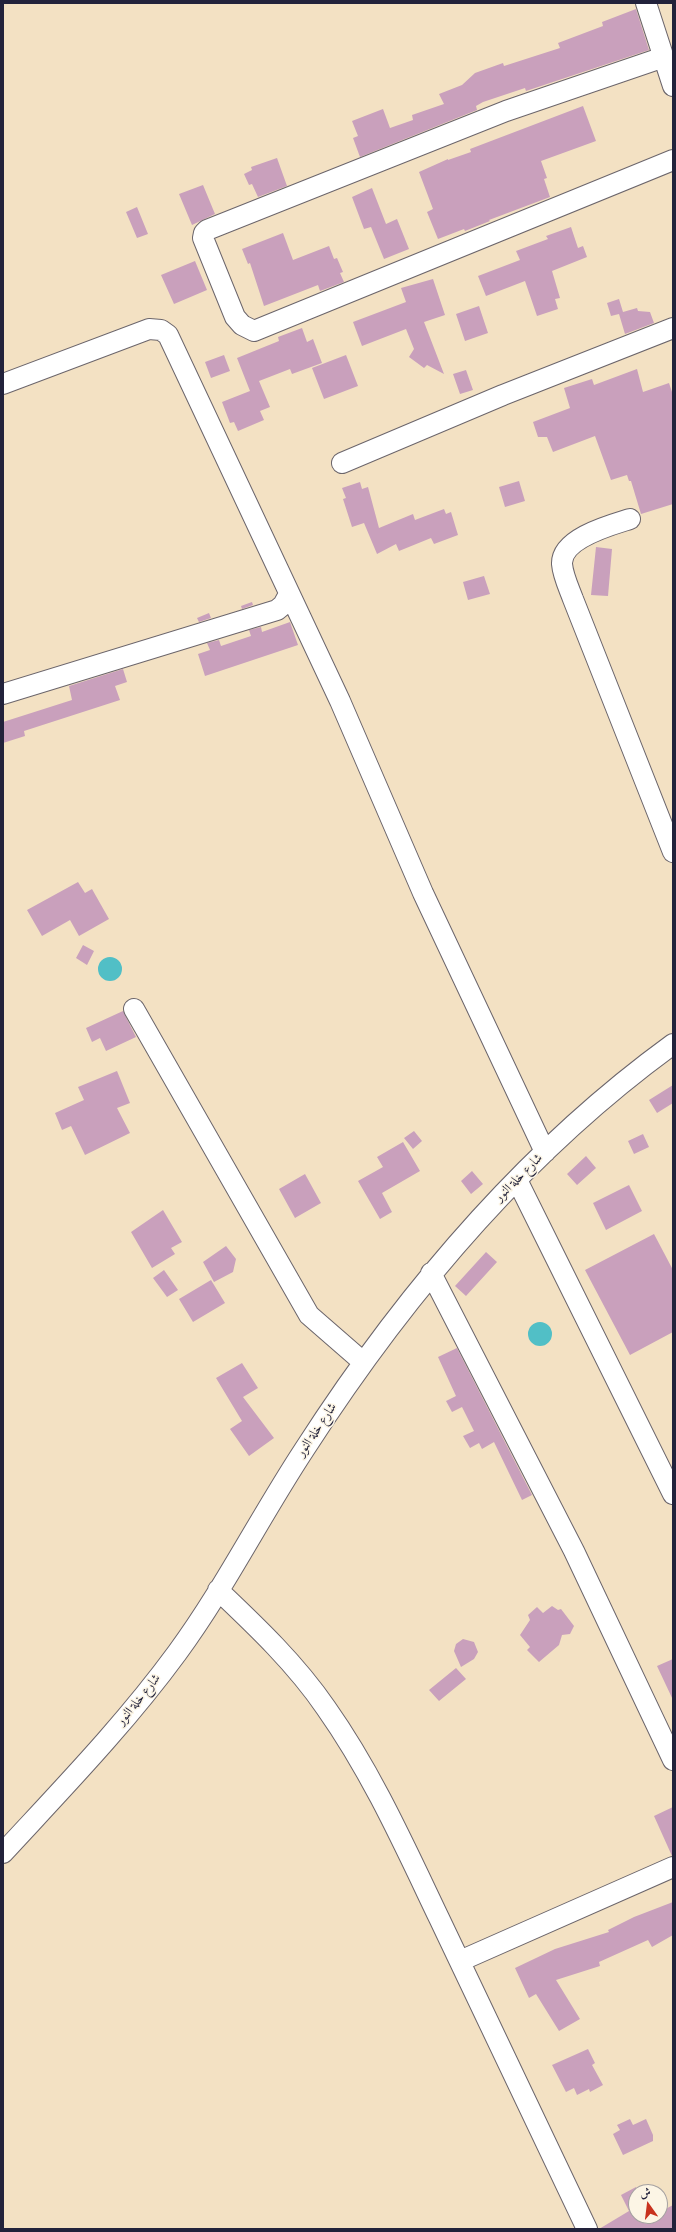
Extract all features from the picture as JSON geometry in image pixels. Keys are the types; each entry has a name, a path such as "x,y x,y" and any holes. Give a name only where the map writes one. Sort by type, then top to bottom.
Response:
{"street":[{"path":"646,3 673,86"},
{"path":"664,57 506,111 207,230 204,233 203,238 235,317 242,325 254,331 673,160"},
{"path":"3,384 149,328 160,330 168,335 340,701 423,893 544,1152"},
{"path":"342,463 496,398 673,328"},
{"path":"630,519 593,532 572,543 564,554 562,564 573,599 673,852"},
{"path":"3,694 277,610 283,605 289,594"},
{"path":"134,1009 309,1315 363,1362"},
{"name":"شارع خلة النور","path":"3,1853 116,1728 188,1638 304,1450 363,1362 431,1273 456,1244 544,1152 603,1099 673,1044"},
{"path":"517,1180 673,1494"},
{"path":"431,1273 574,1551 673,1760"},
{"path":"218,1590 252,1622 302,1676 351,1746 394,1824 587,2229"},
{"path":"460,1961 673,1867"}],"water":[{"path":"110,957 115,958 121,964 121,974 115,980 110,981 105,980 99,974 98,969 99,964 105,958"},
{"path":"540,1322 545,1323 551,1329 551,1339 545,1345 540,1346 535,1345 529,1339 528,1334 529,1329 535,1323"}],"building":[{"path":"636,9 649,50 526,91 525,88 483,102 476,106 477,110 360,157 353,138 358,136 352,121 383,109 390,128 413,120 412,115 444,104 439,94 462,85 475,73 503,63 504,66 560,48 558,43 603,26 602,22"},
{"path":"583,106 596,141 541,161 547,178 544,179 550,197 489,220 490,221 465,231 464,229 438,239 427,212 433,209 419,172 448,159 471,152 470,149"},
{"path":"277,158 287,186 258,197 252,184 249,185 244,174 252,170 251,167"},
{"path":"203,185 215,214 192,225 179,194"},
{"path":"372,188 386,224 397,219 409,249 384,259 371,227 364,229 352,197"},
{"path":"137,207 148,234 137,238 126,212"},
{"path":"571,227 578,248 583,246 587,257 552,271 560,298 555,299 558,309 537,316 525,281 486,296 478,276 520,260 516,251 548,239 546,236"},
{"path":"283,233 293,260 329,246 334,259 337,258 343,272 340,273 344,282 320,291 318,285 264,306 250,263 248,264 242,249"},
{"path":"195,261 207,290 174,304 161,275"},
{"path":"433,279 445,315 424,322 444,374 427,365 424,368 409,357 414,349 406,329 362,346 353,322 406,302 401,288"},
{"path":"619,299 623,312 637,308 638,311 650,312 654,323 625,334 619,314 611,316 607,303"},
{"path":"479,306 488,333 465,341 456,314"},
{"path":"302,328 307,342 313,339 322,363 292,374 290,369 259,381 270,407 260,411 264,420 238,431 234,422 230,423 222,402 250,391 237,358 279,341 278,337"},
{"path":"224,355 230,371 211,378 205,362"},
{"path":"346,355 358,386 324,399 312,368"},
{"path":"637,369 643,392 669,383 673,395 673,504 641,514 631,481 629,481 627,475 611,480 595,436 553,452 547,437 538,437 533,422 570,408 564,388 592,379 594,385"},
{"path":"466,370 473,390 460,394 453,374"},
{"path":"519,481 525,501 505,507 499,487"},
{"path":"360,482 362,489 368,487 379,528 413,514 415,520 444,509 446,514 451,512 458,535 434,544 431,538 399,551 396,544 377,554 364,523 352,527 343,499 346,498 342,488"},
{"path":"596,547 612,549 608,596 591,595"},
{"path":"484,576 490,594 468,600 463,582"},
{"path":"252,602 253,605 242,609 241,606"},
{"path":"209,613 211,618 199,622 197,618"},
{"path":"290,622 298,645 205,676 198,654 210,650 207,643 219,640 221,646 251,636 249,630 261,627 262,632"},
{"path":"123,669 127,682 115,686 120,700 24,731 25,736 3,743 3,722 72,700 69,686"},
{"path":"78,882 85,893 92,889 109,919 79,936 70,920 42,936 27,910"},
{"path":"83,945 94,951 87,965 76,958"},
{"path":"123,1011 136,1037 106,1051 100,1038 92,1042 86,1028"},
{"path":"117,1071 130,1103 117,1108 130,1133 85,1155 71,1126 62,1130 55,1113 84,1100 78,1087"},
{"path":"673,1085 673,1103 657,1113 649,1100"},
{"path":"414,1131 422,1141 413,1149 404,1138"},
{"path":"643,1134 649,1147 634,1154 628,1141"},
{"path":"403,1142 420,1171 382,1193 392,1212 380,1219 358,1181 383,1167 377,1157"},
{"path":"586,1156 596,1168 577,1185 567,1174"},
{"path":"472,1171 483,1184 471,1194 461,1181"},
{"path":"305,1174 321,1203 295,1218 279,1189"},
{"path":"629,1185 642,1211 606,1230 593,1203"},
{"path":"163,1210 182,1242 171,1248 175,1254 152,1268 131,1232"},
{"path":"654,1234 673,1270 673,1332 630,1355 585,1270"},
{"path":"226,1246 236,1259 233,1272 214,1282 203,1262"},
{"path":"486,1252 497,1262 466,1296 455,1286"},
{"path":"164,1270 178,1290 167,1297 153,1278"},
{"path":"211,1280 225,1303 193,1322 179,1299"},
{"path":"457,1348 532,1495 522,1500 494,1442 482,1449 479,1443 470,1448 463,1436 474,1431 462,1407 452,1412 446,1401 456,1396 438,1357"},
{"path":"242,1363 258,1388 243,1397 274,1438 249,1456 230,1429 242,1421 216,1378"},
{"path":"552,1606 558,1610 561,1609 574,1626 570,1634 562,1635 559,1645 539,1662 527,1650 530,1647 520,1635 530,1620 528,1615 537,1607 543,1613"},
{"path":"463,1639 474,1642 478,1652 474,1659 461,1667 454,1651 456,1644"},
{"path":"673,1659 673,1700 657,1666"},
{"path":"456,1668 466,1679 439,1701 429,1690"},
{"path":"673,1807 673,1856 672,1856 654,1816"},
{"path":"673,1902 673,1935 652,1947 648,1940 599,1962 600,1966 556,1980 580,2019 559,2031 536,1994 529,1998 515,1968 555,1949 609,1932 608,1930 634,1917"},
{"path":"588,2049 595,2063 592,2065 603,2085 590,2092 589,2089 577,2095 574,2088 566,2092 552,2065"},
{"path":"630,2119 633,2125 646,2119 653,2135 653,2141 623,2155 613,2134 620,2130 617,2125"},
{"path":"628,2191 628,2209 621,2195"},
{"path":"673,2205 673,2229 599,2229 628,2212 628,2224 668,2224 668,2208"}]}
